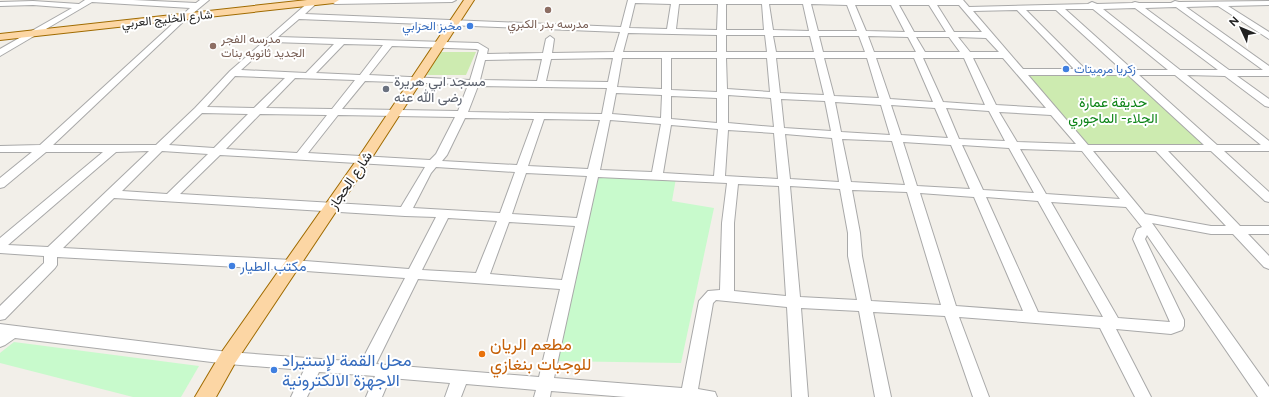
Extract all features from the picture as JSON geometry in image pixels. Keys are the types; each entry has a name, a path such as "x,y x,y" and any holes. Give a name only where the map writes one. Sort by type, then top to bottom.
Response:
{"main road":[{"name":"شارع الحجاز","path":"205,397 228,358 364,159 414,80 470,0"},
{"name":"شارع الخليج العربي","path":"0,37 315,1 334,1"}],"street":[{"path":"0,53 91,0 202,3"},
{"path":"334,1 452,0"},
{"path":"543,390 606,117 618,55 632,0 931,1 1016,8 1056,8 1091,3 1262,2 1269,7"},
{"path":"1004,0 1016,8 1082,72"},
{"path":"1045,0 1132,72 1269,198"},
{"path":"2,1 80,6"},
{"path":"50,253 199,110 233,73 315,1"},
{"path":"671,32 676,1"},
{"path":"719,180 723,126 721,56 722,1"},
{"path":"766,1 794,302 800,397"},
{"path":"806,1 830,99 854,233 856,256 883,397"},
{"path":"850,1 871,55 950,311 981,397"},
{"path":"892,1 920,55 940,106 1033,318"},
{"path":"931,1 951,34 967,55 992,108 1043,198 1110,323 1143,397"},
{"path":"1133,2 1269,104"},
{"path":"1174,2 1269,71"},
{"path":"1216,2 1269,36"},
{"path":"0,184 43,149 183,17 202,3"},
{"path":"1091,3 1269,147"},
{"path":"962,4 1085,148 1141,217 1267,397"},
{"path":"297,16 624,31 987,35"},
{"path":"541,84 550,38"},
{"path":"270,39 478,46 484,49 483,57 461,116 441,155 426,172 405,212"},
{"path":"308,76 341,42"},
{"path":"300,156 389,44"},
{"path":"483,57 618,55 772,56 1004,54"},
{"path":"657,177 666,123 667,56"},
{"path":"1021,72 1178,73 1269,71"},
{"path":"233,73 612,87 666,92 776,96 1054,112"},
{"path":"170,198 293,76"},
{"path":"199,110 393,115 606,117 666,123 836,135 1085,148 1269,147"},
{"path":"481,279 540,116"},
{"path":"1158,147 1239,230 1269,264"},
{"path":"0,245 74,184 114,148"},
{"path":"0,149 159,148 657,177 913,189 980,195 1130,203"},
{"path":"727,295 730,197 733,181"},
{"path":"110,194 582,222"},
{"path":"365,369 444,214"},
{"path":"1141,217 1196,228 1269,230"},
{"path":"689,395 706,301 713,295 1171,328 1178,326 1177,320 1139,239 1141,232 1150,229"},
{"path":"0,249 292,266 568,285"},
{"path":"0,314 50,265 50,253"},
{"path":"0,341 6,331 228,358 460,377 543,390 709,397"},
{"path":"299,397 315,365"},
{"path":"374,397 385,371"},
{"path":"453,397 460,377"}],"green space":[{"path":"439,52 476,52 466,75 427,75"},
{"name":"حديقة عمارة الجلاء- الماجوري","path":"1021,72 1131,72 1215,147 1086,147"},
{"path":"599,171 676,178 672,201 714,208 681,363 553,361"},
{"path":"14,342 199,366 181,397 133,397 0,363 0,353"}],"place":[{"name":"مدرسه بدر الكبري","path":"548,10"},
{"name":"مخبز الحرابي","path":"470,26"},
{"name":"مدرسه الفجر الجديد ثانويه بنات","path":"213,46"},
{"name":"زكريا مرميتات","path":"1066,69"},
{"name":"مسجد ابي هريرة رضى الله عنه","path":"386,89"},
{"name":"مكتب الطيار","path":"232,266"},
{"name":"مطعم الريان للوجبات بنغازي","path":"482,354"},
{"name":"محل القمة لإستيراد الاجهزة الالكترونية","path":"274,370"}]}
